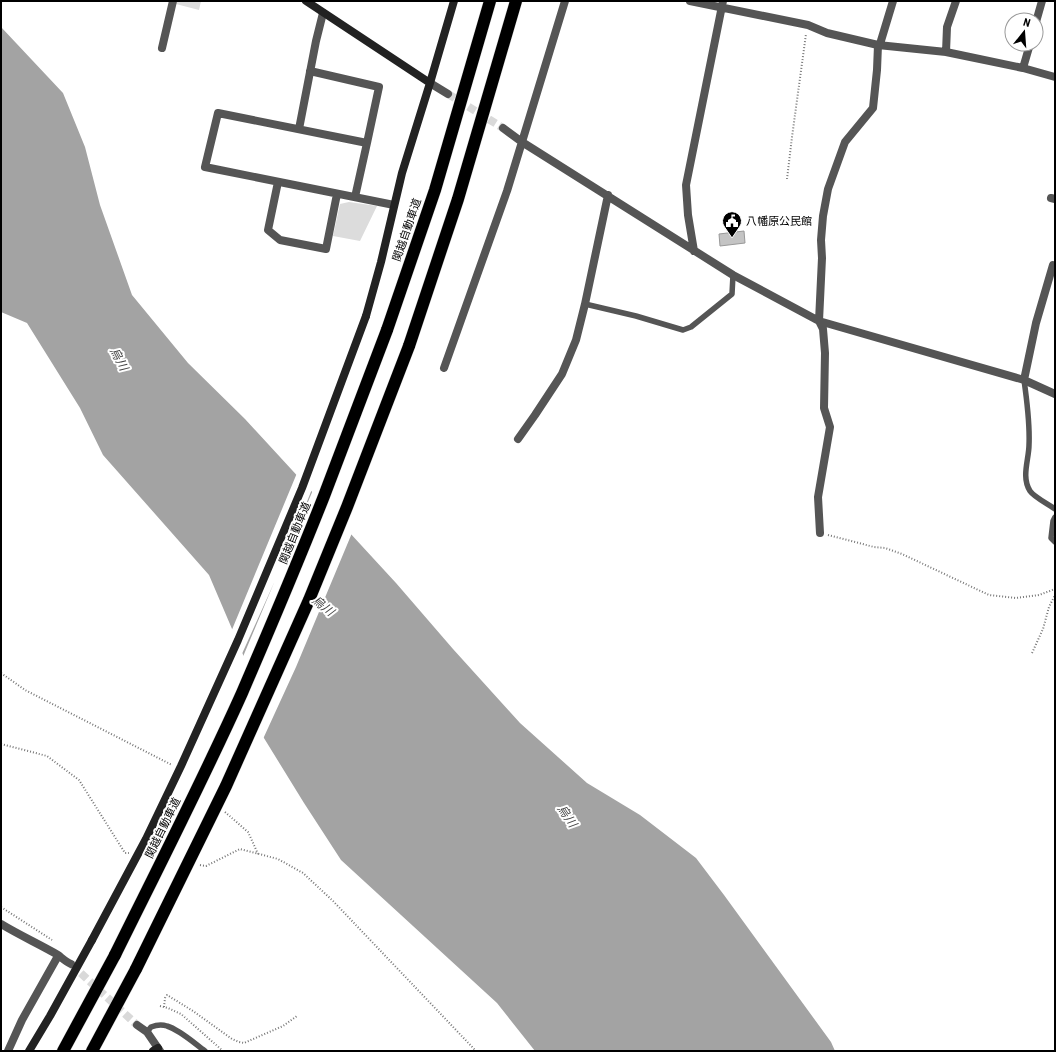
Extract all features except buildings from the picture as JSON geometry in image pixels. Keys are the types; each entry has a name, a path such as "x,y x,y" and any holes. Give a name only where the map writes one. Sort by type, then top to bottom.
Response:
{"highway":[{"name":"関越自動車道","path":"63,1051 115,955 241,694 323,498 387,330 435,190 490,1"},
{"path":"92,1051 136,969 226,786 294,634 347,507 409,346 458,199 516,1"}],"street":[{"path":"162,48 173,1"},
{"path":"306,1 448,94"},
{"path":"29,1051 92,940 149,832 181,766 238,640 302,488 366,316 381,262 402,174 454,1"},
{"path":"444,368 507,191 565,1"},
{"path":"690,1 722,4 808,25 827,34 878,44 946,52 1023,68 1055,77"},
{"path":"820,533 818,497 830,427 824,408 825,352 823,329 819,321 823,216 828,189 845,142 873,108 878,44 880,44 893,1"},
{"path":"946,52 947,27 956,1"},
{"path":"1039,12 1042,1"},
{"path":"694,251 688,215 686,185 722,4"},
{"path":"300,130 310,71 323,13"},
{"path":"1023,68 1028,52"},
{"path":"310,71 380,87 354,197"},
{"path":"367,143 218,113 205,167 394,205"},
{"path":"503,128 522,142 733,275 819,321 1024,380 1055,394"},
{"path":"278,182 268,230 280,240 326,249 337,194"},
{"path":"518,439 536,415 562,374 576,340 608,195"},
{"path":"1024,380 1036,322 1053,265 1055,266"},
{"path":"1,924 71,964"},
{"path":"8,1051 22,1020 58,956"},
{"path":"137,1025 147,1032 157,1050"}],"lane":[{"path":"585,304 683,330 691,327 732,294 733,275"},
{"path":"1024,380 1028,404 1030,446 1027,466 1027,482 1030,491 1035,496 1055,509"},
{"path":"1055,517 1053,521 1052,538 1055,542"},
{"path":"147,1032 151,1027 161,1025 166,1026 174,1029 205,1051"}],"path":[{"path":"787,179 808,25"},
{"path":"820,533 874,547 885,548 902,554 989,595 1016,598 1039,595 1055,589"},
{"path":"1032,653 1043,629 1049,607 1055,595"},
{"path":"1,673 25,690 171,765 177,770"},
{"path":"1,744 47,756 79,780 125,853 133,854"},
{"path":"225,811 248,832 258,854"},
{"path":"199,865 206,866 240,849 278,859 303,874 333,901 476,1051"},
{"path":"1,907 25,922"},
{"path":"164,1007 165,998 167,995 193,1011 232,1039 244,1043 283,1026 297,1016"},
{"path":"160,1006 181,1014 223,1051"}],"shaded area":[{"path":"177,1 201,1 199,10 176,4"},
{"path":"349,202 377,206 360,241 333,236 340,204"}],"water":[{"name":"烏川","path":"1,27 63,93 85,147 100,205 132,295 188,363 245,419 396,583 520,723 587,783 640,815 696,858 831,1042 835,1051 535,1051 497,1003 341,860 259,730 244,657 209,575 103,455 80,408 27,323 1,312"}],"pier":[{"path":"297,473 312,489 282,565 241,656 231,632"},
{"path":"313,490 352,533 296,667 263,739 257,730 242,659"}],"tunnel":[{"path":"448,94 503,128"},
{"path":"72,965 137,1025"}],"place":[{"name":"八幡原公民館","path":"732,238"}]}
